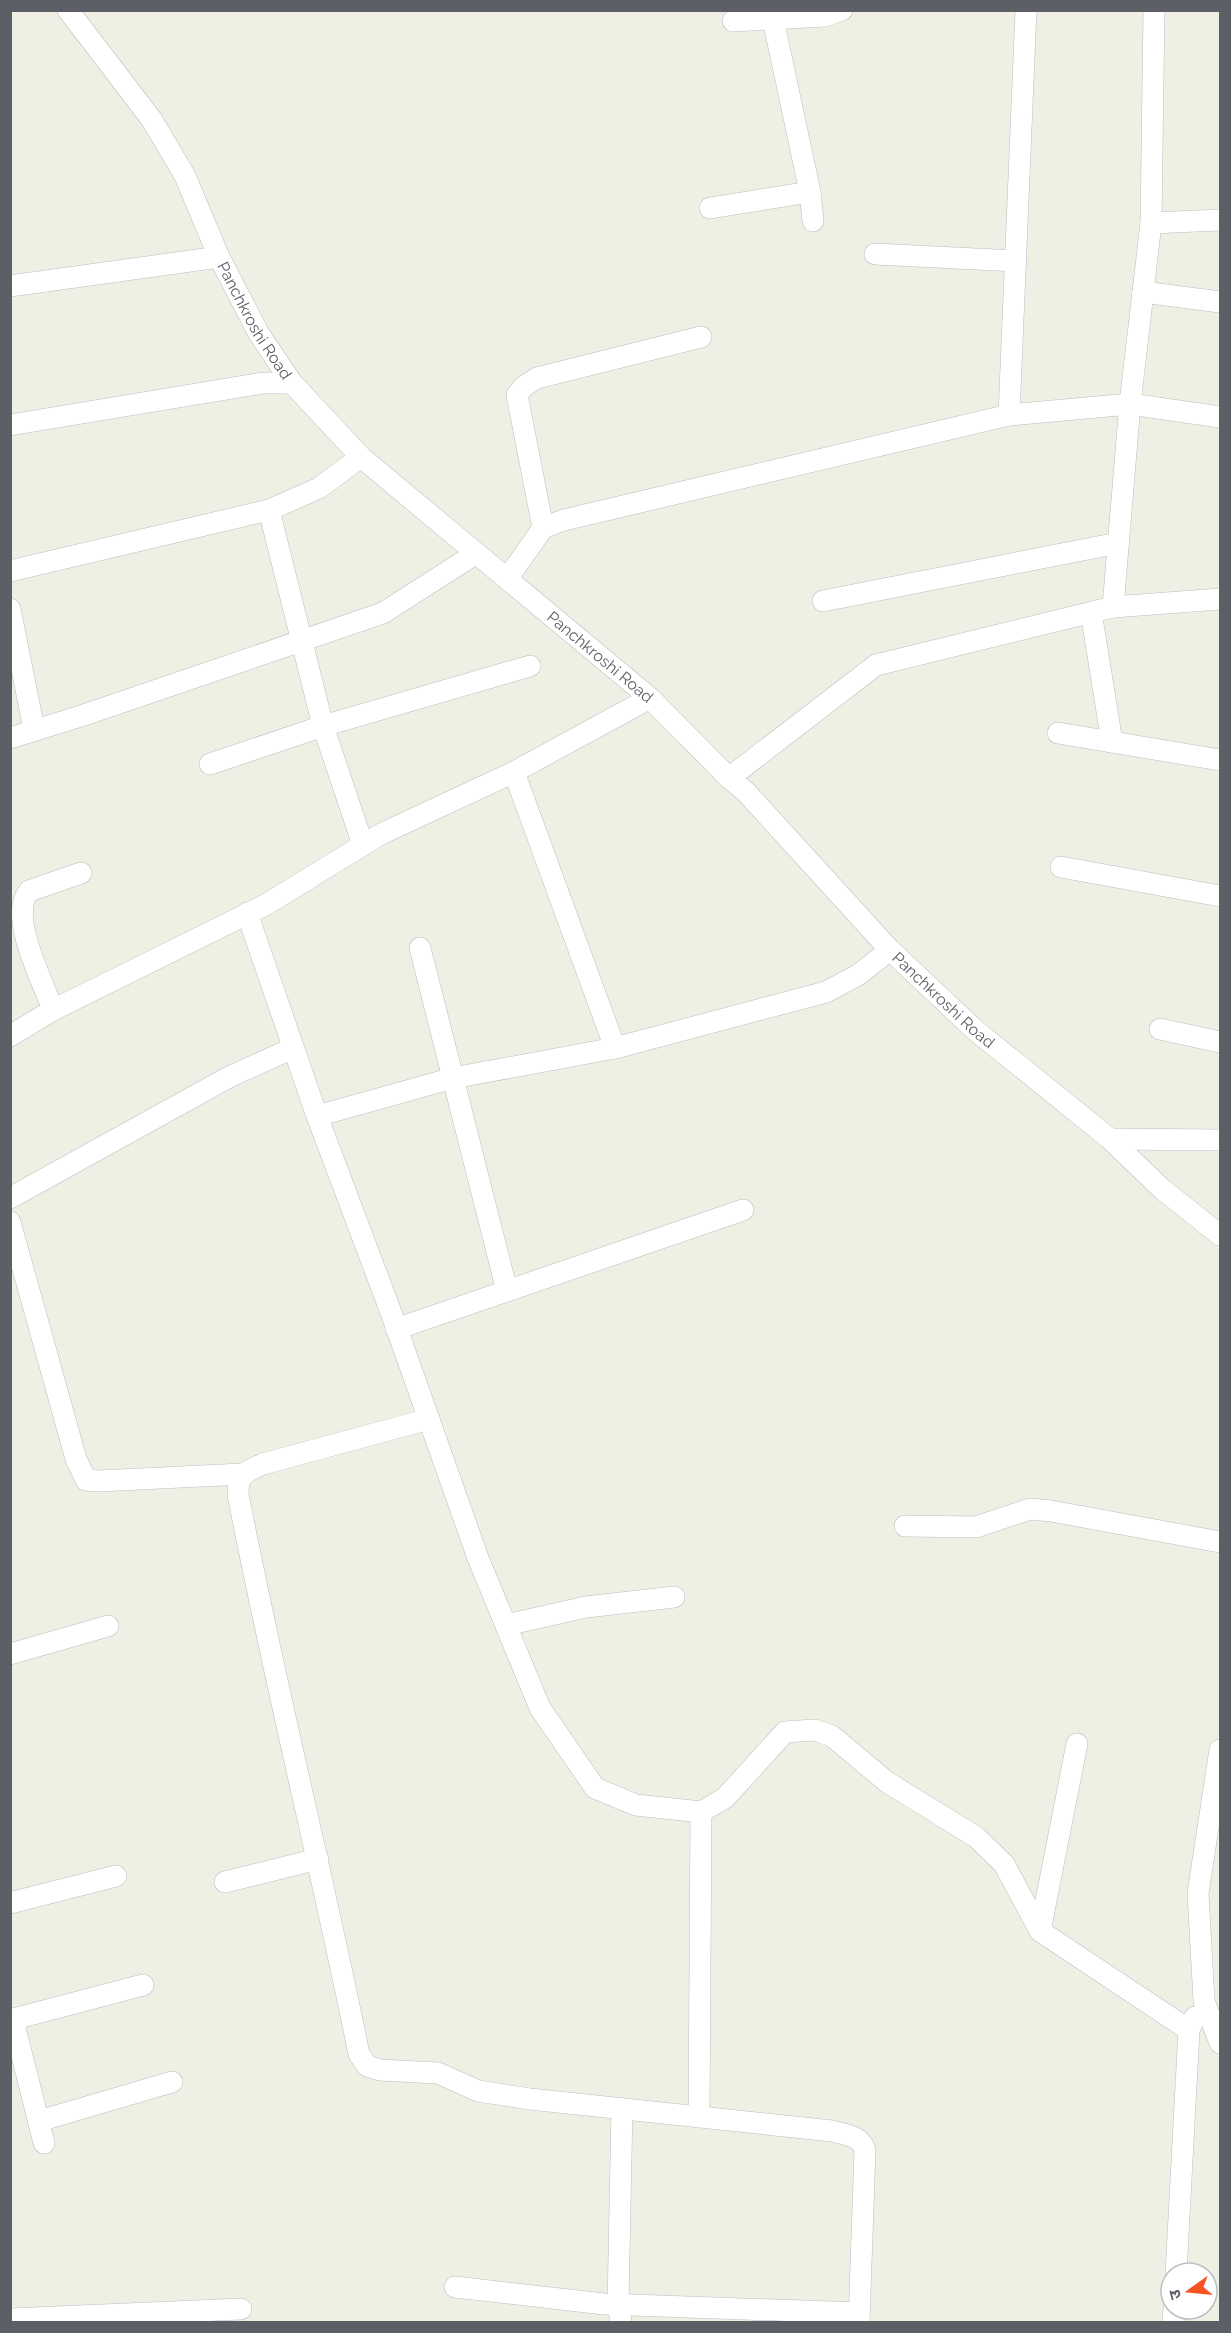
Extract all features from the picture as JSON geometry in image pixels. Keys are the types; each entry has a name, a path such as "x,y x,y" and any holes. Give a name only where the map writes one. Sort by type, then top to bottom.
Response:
{"street":[{"name":"Panchkroshi Road","path":"68,10 152,120 185,176 219,257 259,334 292,383 361,458 650,698 729,778 746,792 890,950 975,1030 1110,1139 1162,1189 1221,1235"},
{"path":"733,21 825,16 842,10"},
{"path":"1009,415 1026,10"},
{"path":"1113,608 1130,404 1151,223 1155,10"},
{"path":"772,19 810,192 813,221"},
{"path":"710,208 810,192"},
{"path":"1151,223 1221,219"},
{"path":"875,255 1016,261"},
{"path":"10,286 219,257"},
{"path":"1143,292 1221,302"},
{"path":"543,528 517,395 523,387 537,378 700,337"},
{"path":"10,425 263,383 292,383"},
{"path":"507,579 543,528 564,520 1009,415 1130,404 1221,417"},
{"path":"10,571 269,510 319,488 361,458"},
{"path":"269,510 323,726 363,845"},
{"path":"823,601 1118,543"},
{"path":"10,738 383,613 475,554"},
{"path":"729,778 876,665 1091,612 1221,599"},
{"path":"10,609 34,729"},
{"path":"1091,612 1112,742"},
{"path":"210,764 323,726 530,666"},
{"path":"10,1036 53,1010 248,914 381,834 514,772 650,698"},
{"path":"1058,733 1221,760"},
{"path":"514,772 615,1048"},
{"path":"1061,867 1221,896"},
{"path":"53,1010 23,928 24,898 29,891 81,873"},
{"path":"248,914 317,1116 478,1558 540,1708 595,1788 636,1805 701,1812 725,1798 785,1732 815,1730 832,1736 887,1782 976,1837 1004,1864 1040,1931 1189,2030"},
{"path":"420,948 507,1291"},
{"path":"317,1116 453,1078 615,1048 826,992 858,975 890,950"},
{"path":"1160,1029 1221,1042"},
{"path":"10,1198 229,1077 293,1048"},
{"path":"1110,1139 1221,1140"},
{"path":"396,1329 743,1210"},
{"path":"10,1222 76,1459 86,1480 243,1474 263,1464 429,1419"},
{"path":"243,1474 238,1483 238,1494 255,1580 359,2054 367,2066 380,2070 438,2073 478,2091 530,2099 832,2131 856,2137 863,2143 865,2150 859,2318 620,2314 455,2287"},
{"path":"905,1526 976,1527 1030,1509 1051,1510 1221,1542"},
{"path":"506,1625 586,1607 674,1597"},
{"path":"10,1654 108,1626"},
{"path":"1040,1931 1077,1744"},
{"path":"1221,1750 1197,1893 1204,2001 1221,2043"},
{"path":"699,2117 701,1812"},
{"path":"225,1882 318,1859"},
{"path":"10,1903 116,1876"},
{"path":"44,2143 12,2020 143,1985"},
{"path":"1177,2261 1189,2030 1204,2001"},
{"path":"39,2121 172,2082"},
{"path":"620,2314 622,2109"},
{"path":"10,2319 241,2309"}]}
